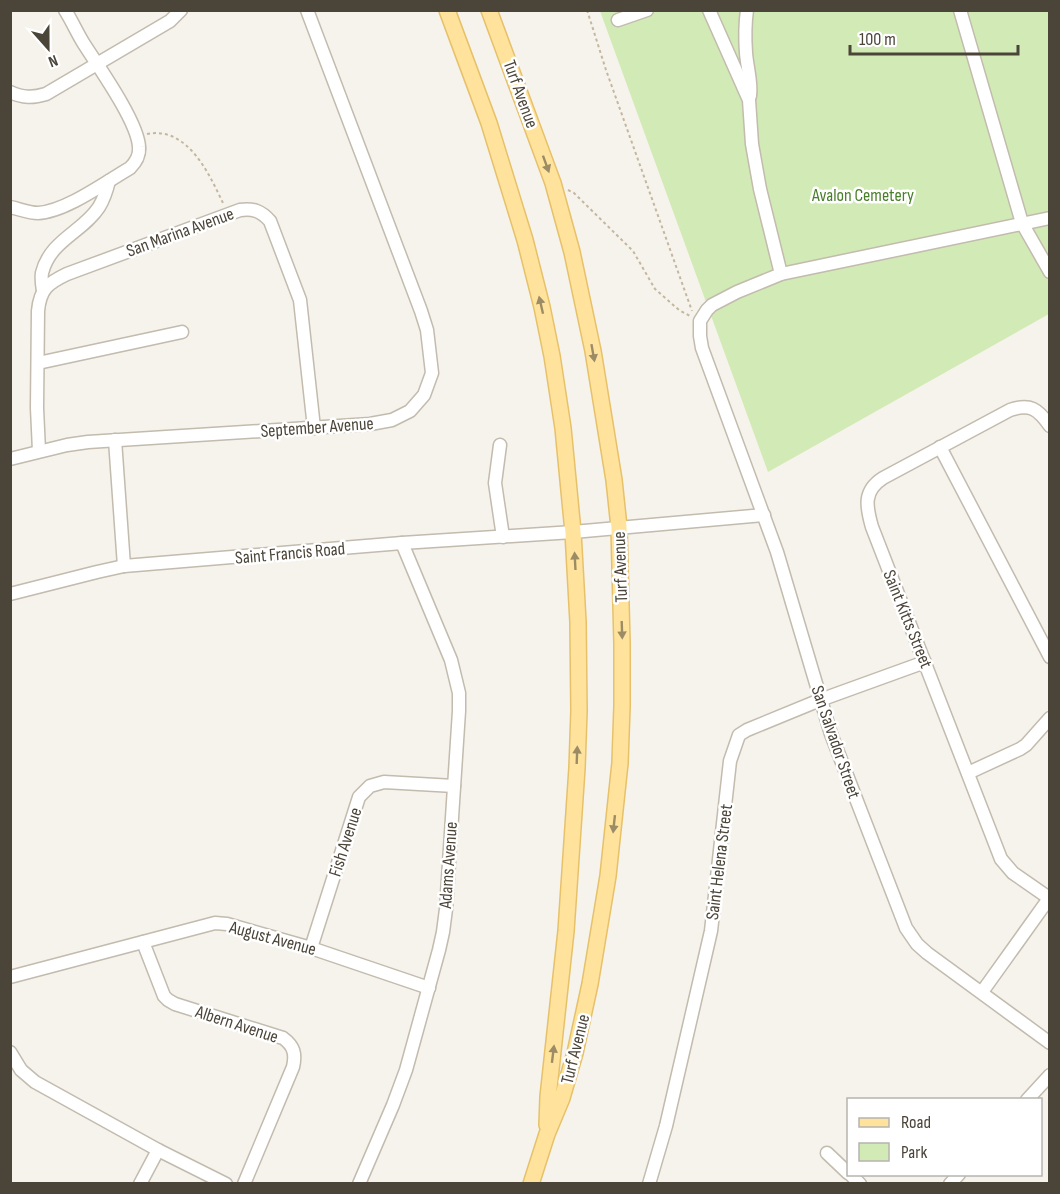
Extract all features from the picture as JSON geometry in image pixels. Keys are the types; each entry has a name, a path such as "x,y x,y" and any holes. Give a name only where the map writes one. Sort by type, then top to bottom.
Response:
{"main road":[{"name":"Turf Avenue","path":"447,10 489,123 525,240 552,356 564,440 573,532 578,622 577,768 566,932 546,1134"},
{"name":"Turf Avenue","path":"489,10 553,183 572,252 593,351 614,480 619,527 622,706 619,774 610,865 592,973 575,1053 562,1098 546,1134 531,1184"}],"street":[{"path":"10,207 40,213 63,206 130,168 139,150 137,136 127,114 65,10"},
{"path":"10,92 22,97 46,94 170,21 181,10"},
{"name":"September Avenue","path":"10,459 67,445 115,440 370,424 392,420 410,411 424,396 432,373 427,330 421,310 307,10"},
{"path":"618,20 647,10"},
{"path":"709,10 749,100"},
{"path":"747,10 745,22 751,89 749,100 752,144 759,189 781,274 1050,218"},
{"path":"960,10 1022,224 1050,272"},
{"path":"722,40 746,46"},
{"path":"39,451 38,311 39,299 43,291 41,276 57,245 99,207 109,181"},
{"name":"San Marina Avenue","path":"43,291 51,282 67,274 228,214 249,209 265,214 270,221 300,300 314,428"},
{"name":"San Salvador Street","path":"781,274 712,305 700,321 700,336 702,348 764,515 788,588 820,700 847,780 911,937 927,953 1050,1043"},
{"path":"38,363 182,332"},
{"name":"Saint Kitts Street","path":"1049,898 1013,873 1001,859 872,527 867,501 876,482 1010,410 1024,406 1030,407 1039,412 1050,426"},
{"path":"115,440 124,566"},
{"path":"500,445 495,483 503,537"},
{"path":"940,447 1050,657"},
{"path":"619,527 764,515"},
{"name":"Saint Francis Road","path":"10,594 124,566 619,527"},
{"name":"Adams Avenue","path":"359,1184 399,1088 412,1048 443,932 446,909 459,693 451,660 402,543"},
{"name":"Saint Helena Street","path":"649,1184 666,1126 711,931 730,761 739,735 820,700 925,662"},
{"path":"968,773 1026,745 1050,718"},
{"name":"Fish Avenue","path":"311,948 359,797 364,791 370,786 384,782 453,786"},
{"path":"982,992 1049,898"},
{"name":"August Avenue","path":"10,977 215,923 227,924 311,948 429,988"},
{"name":"Albern Avenue","path":"143,942 160,986 168,1000 283,1038 294,1050 293,1067 243,1184"},
{"path":"10,1052 21,1070 35,1082 158,1150 226,1184"},
{"path":"1029,1098 1050,1075"},
{"path":"140,1184 158,1150"},
{"path":"827,1153 847,1168"}],"path":[{"path":"553,183 574,193 633,251 655,289 679,310 695,319 606,70 587,10"},
{"path":"137,136 160,133 170,136 191,150 207,171 228,214"}],"green space":[{"name":"Avalon Cemetery","path":"600,11 1049,11 1049,314 768,472"}]}
